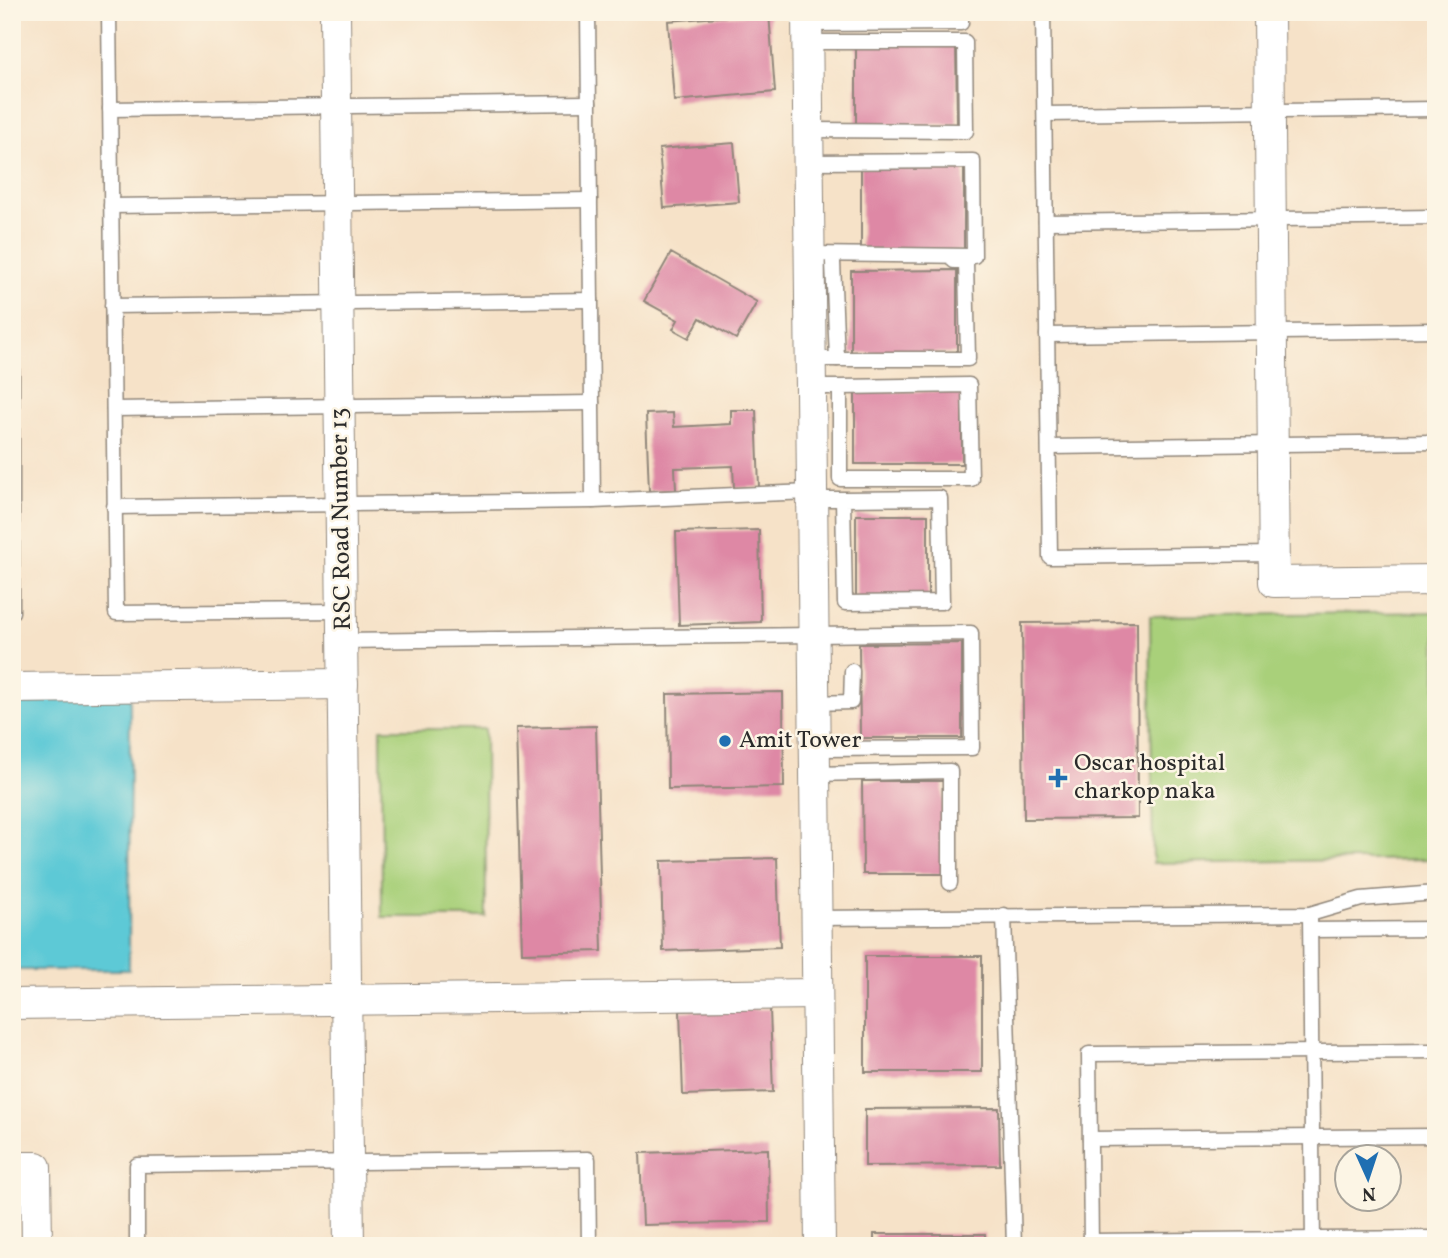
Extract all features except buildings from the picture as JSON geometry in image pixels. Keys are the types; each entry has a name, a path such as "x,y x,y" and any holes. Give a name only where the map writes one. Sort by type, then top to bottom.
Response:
{"street":[{"name":"RSC Road Number 13","path":"335,12 342,641"},
{"path":"1269,12 1274,582 1436,580"},
{"path":"807,26 808,162 817,260 819,368 811,495 820,1246"},
{"path":"342,641 349,1246"},
{"path":"12,688 343,684"},
{"path":"12,1004 817,994"},
{"path":"12,1167 36,1167 37,1246"}],"lane":[{"path":"109,12 116,613 342,611"},
{"path":"588,12 593,501"},
{"path":"807,26 961,23 961,12"},
{"path":"1044,12 1050,557 1274,554"},
{"path":"807,26 965,42 966,131 808,130"},
{"path":"110,109 589,103"},
{"path":"1045,114 1436,109"},
{"path":"808,162 973,161 974,256 817,260"},
{"path":"111,206 590,200"},
{"path":"1046,222 1436,217"},
{"path":"817,260 966,261 968,359 819,368"},
{"path":"112,306 591,300"},
{"path":"1047,335 1436,330"},
{"path":"819,368 840,387 968,384 971,479 840,479 840,387"},
{"path":"12,370 12,612"},
{"path":"114,409 592,403"},
{"path":"1049,447 1436,442"},
{"path":"114,507 593,501 811,495 843,499 940,498 942,602 845,603 843,499"},
{"name":"RSC Road Number 13","path":"342,641 971,633 972,748 814,762"},
{"path":"814,703 851,702 852,671"},
{"path":"814,762 950,771 950,883"},
{"path":"816,918 1310,914 1361,899 1436,893"},
{"path":"1310,914 1313,1242"},
{"path":"1004,915 1014,1246"},
{"path":"1311,930 1436,929"},
{"path":"1436,1051 1089,1055 1091,1243 1313,1242 1436,1238"},
{"path":"1090,1139 1436,1136"},
{"path":"138,1246 137,1165 589,1159 589,1246"}],"green space":[{"path":"1436,612 1436,859 1153,863 1150,616"},
{"path":"381,729 485,729 486,917 382,917"}],"water":[{"path":"12,680 130,680 129,970 12,970"}],"place":[{"name":"Amit Tower","path":"725,741"},
{"name":"Oscar hospital charkop naka","path":"1058,778"}]}
